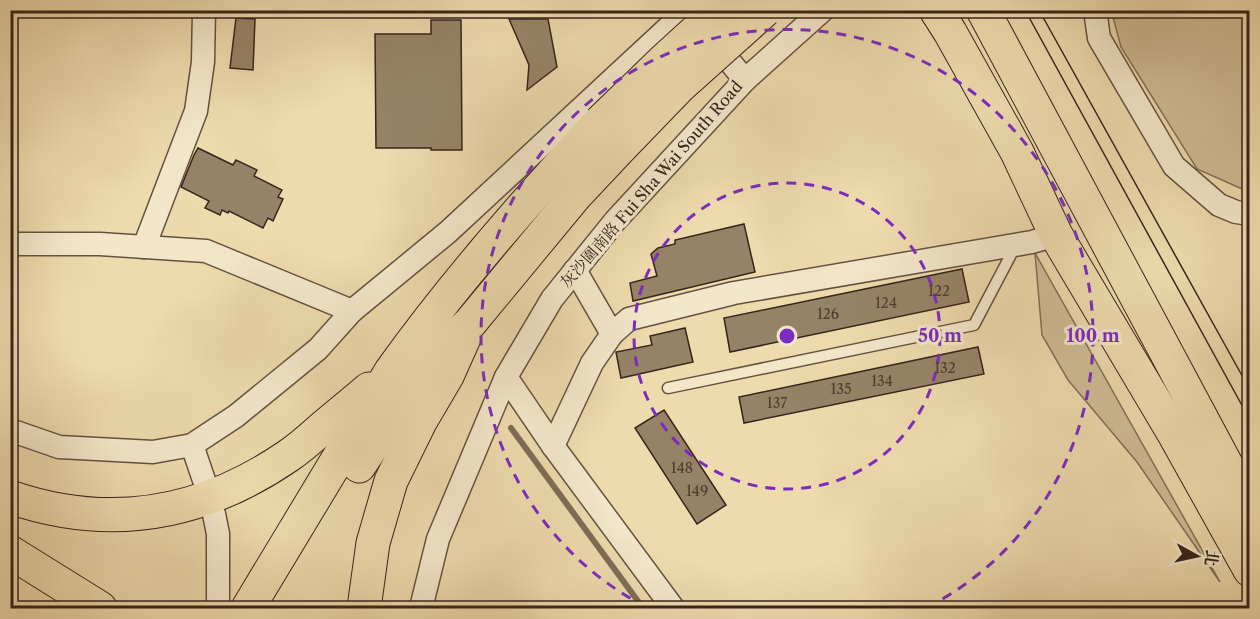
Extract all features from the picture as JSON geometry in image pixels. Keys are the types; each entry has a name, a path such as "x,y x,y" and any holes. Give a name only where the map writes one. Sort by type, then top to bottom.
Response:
{"main road":[{"path":"248,609 391,370 456,286 549,177 600,122 719,10"},
{"path":"273,609 374,443 425,366 470,323 575,196 622,146 679,87 765,10"},
{"path":"983,10 1250,509"},
{"path":"944,18 1017,152 1056,236 1173,432 1250,570"},
{"path":"364,609 373,543 391,481 420,422 447,376 470,323"},
{"path":"10,497 57,510 107,516 160,511 214,495 244,482 289,456 391,370"},
{"path":"10,552 87,600"}],"street":[{"path":"144,247 196,111 203,62 204,10"},
{"path":"745,80 823,10"},
{"path":"1095,10 1099,38 1174,166 1218,205 1236,212 1250,214"},
{"name":"灰沙圍南路 Fui Sha Wai South Road","path":"192,445 237,416 318,349 352,311 448,232 683,14 690,15 745,80 615,221 552,298 506,377 438,539 421,609"},
{"path":"553,446 592,363 612,334 629,319 734,293 1056,236"},
{"path":"10,244 100,244 206,251 352,311"},
{"path":"575,270 612,334"},
{"path":"506,377 553,446 674,609"},
{"path":"10,430 59,447 153,452 192,445 207,489"},
{"path":"214,514 218,534 218,609"}],"lane":[{"path":"668,388 974,325 1016,244"}],"shaded area":[{"path":"1114,11 1249,11 1249,192 1197,169 1121,47 1113,17"},
{"path":"1035,253 1220,582 1137,462 1068,380 1042,335"}],"building":[{"path":"236,18 255,19 253,70 230,68"},
{"path":"509,19 548,19 557,67 527,90 529,65"},
{"path":"431,20 461,20 462,150 376,148 375,34 431,34"},
{"path":"198,148 233,165 236,160 257,170 254,176 282,190 278,197 283,199 273,221 268,218 263,228 229,211 228,213 222,210 220,215 205,208 209,201 181,187"},
{"path":"744,224 755,272 633,301 630,283 657,276 651,254 658,248 675,244 675,240"},
{"path":"962,269 969,302 730,352 724,318"},
{"path":"685,328 693,362 621,378 616,352 652,345 650,336"},
{"path":"978,347 984,374 744,423 739,397"},
{"path":"664,410 726,505 697,524 635,428"}],"waterway":[{"path":"511,428 643,608"}],"tram line":[{"path":"1025,10 1250,420"},
{"path":"1039,10 1250,390"}]}
